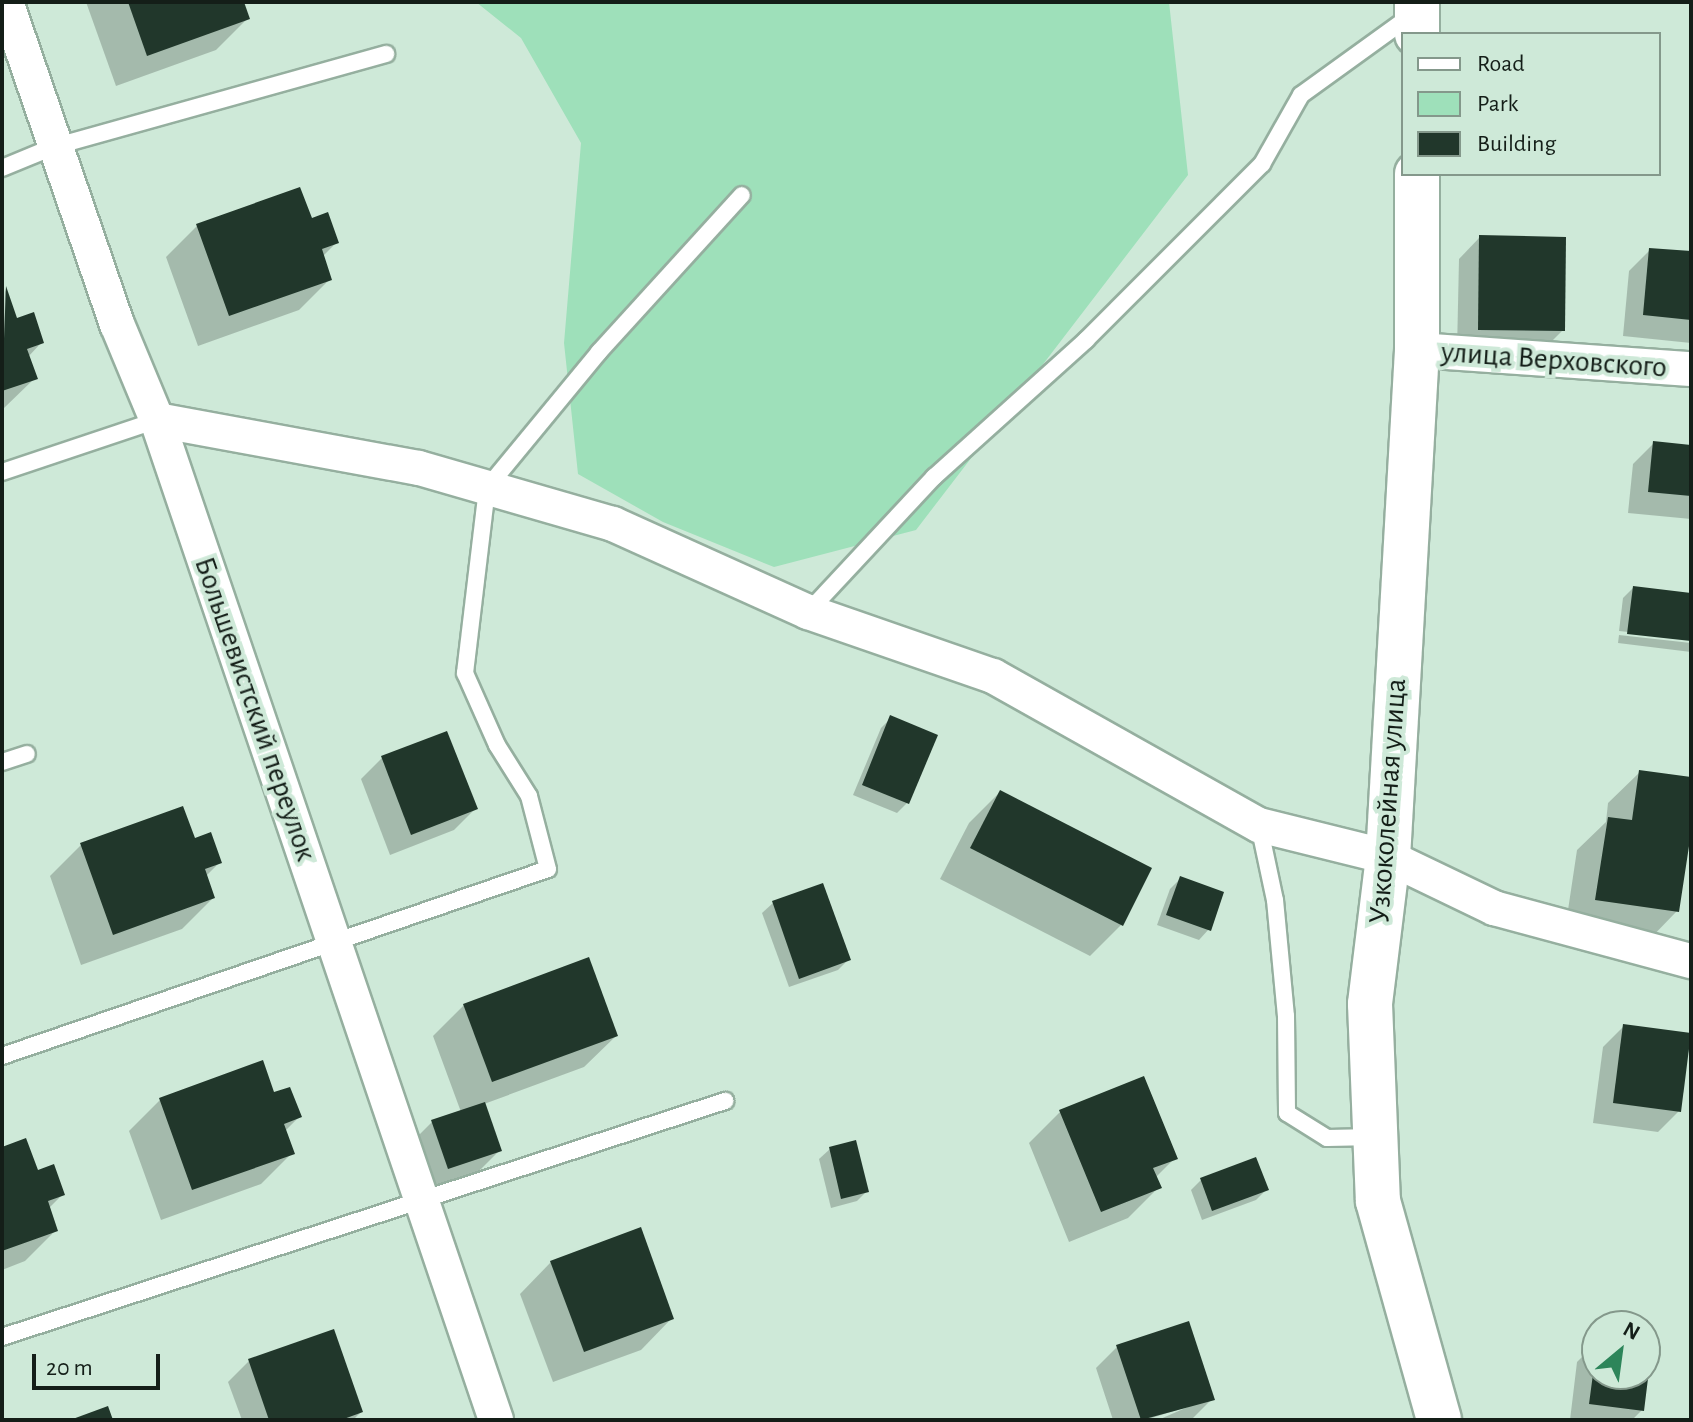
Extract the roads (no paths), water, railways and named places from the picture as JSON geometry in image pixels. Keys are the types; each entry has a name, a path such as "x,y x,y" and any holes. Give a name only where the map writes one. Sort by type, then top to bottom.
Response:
{"street":[{"name":"Большевистский переулок","path":"6,2 53,147 157,420 496,1420"},
{"name":"Узкоколейная улица","path":"1417,176 1417,350 1388,857 1370,1004 1378,1201 1439,1420"},
{"name":"улица Верховского","path":"1417,350 1691,369"},
{"path":"157,420 419,468 613,524 808,612 993,676 1259,825 1388,857 1494,908 1691,961"}],"lane":[{"path":"808,612 934,477 1086,340 1262,164 1301,95 1417,16"},
{"path":"2,168 53,147 386,54"},
{"path":"2,1056 548,869 529,796 497,745 465,673 487,488 599,352 742,195"},
{"path":"2,472 157,420"},
{"path":"2,762 27,754"},
{"path":"1259,825 1275,900 1286,1016 1287,1113 1327,1138 1375,1137"},
{"path":"2,1337 725,1101"}]}
